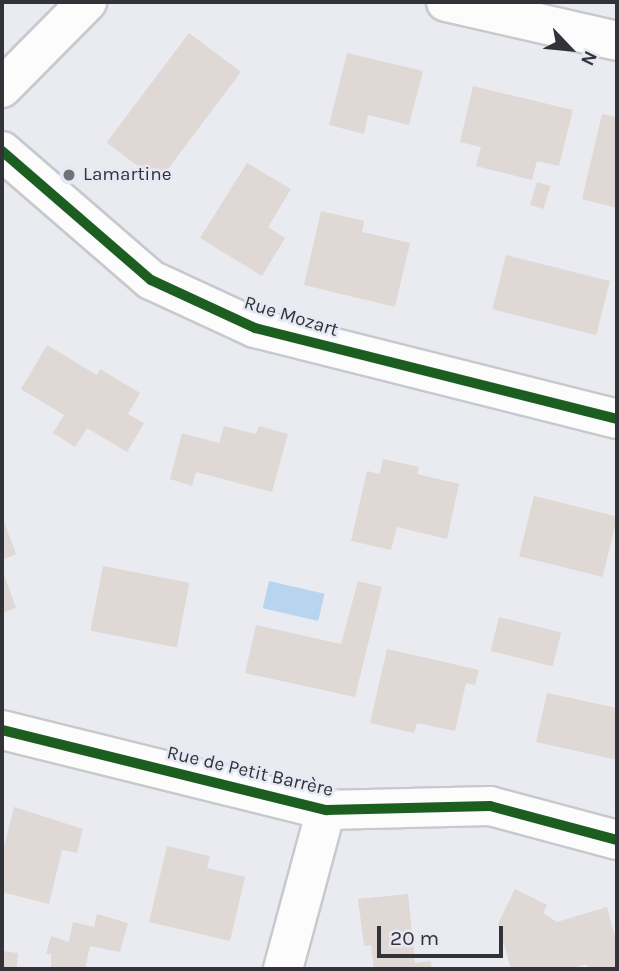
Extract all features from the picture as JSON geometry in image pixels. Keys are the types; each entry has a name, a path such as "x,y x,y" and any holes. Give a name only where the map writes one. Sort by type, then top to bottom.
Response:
{"street":[{"path":"2,88 87,2"},
{"path":"446,2 617,41"},
{"name":"Rue Mozart","path":"2,150 151,280 255,328 617,419"},
{"name":"Rue de Petit Barrère","path":"2,730 326,810 490,806 617,839"},
{"path":"283,969 326,810"}],"water":[{"path":"269,581 325,594 318,621 263,608"}],"building":[{"path":"189,33 241,72 158,182 107,142"},
{"path":"347,53 423,71 409,125 368,115 364,134 329,125"},
{"path":"473,86 573,110 559,166 537,161 532,180 476,166 481,147 460,142"},
{"path":"602,114 617,117 617,208 582,199"},
{"path":"247,163 291,189 268,227 285,238 262,276 200,238"},
{"path":"537,182 550,186 543,209 530,205"},
{"path":"321,211 364,221 362,232 410,243 395,307 304,285"},
{"path":"506,255 610,281 596,335 492,309"},
{"path":"47,345 97,375 100,369 140,393 128,414 144,423 127,452 87,428 75,447 53,433 64,415 21,389"},
{"path":"224,426 256,434 259,426 288,434 272,492 196,472 192,486 170,479 182,433 219,443"},
{"path":"383,459 419,467 417,474 459,484 447,539 397,527 391,550 351,541 367,471 380,474"},
{"path":"534,496 617,517 602,577 519,556"},
{"path":"2,516 16,554 2,560"},
{"path":"103,566 189,583 177,648 90,631"},
{"path":"2,569 16,608 2,613"},
{"path":"358,581 382,587 355,697 245,673 256,625 341,644"},
{"path":"499,617 561,632 553,666 491,651"},
{"path":"387,649 479,670 475,685 466,683 455,731 417,723 414,733 370,723"},
{"path":"547,693 617,708 617,760 536,742"},
{"path":"14,807 83,829 77,853 62,850 49,904 2,892 2,855"},
{"path":"167,846 210,856 207,868 245,877 230,941 149,922"},
{"path":"515,889 547,905 543,913 557,922 607,907 617,944 617,969 588,969 587,964 569,969 511,969 498,924"},
{"path":"408,894 415,963 431,961 432,969 374,969 371,945 364,946 358,899"},
{"path":"97,914 128,923 120,952 90,946 85,969 51,969 51,954 46,954 51,936 69,942 73,922 94,927"},
{"path":"2,951 18,953 17,969 2,969"}],"cycle path":[{"path":"2,151 151,280 255,328 617,419"},
{"path":"2,730 326,810 490,806 617,840"}],"place":[{"name":"Lamartine","path":"69,175"}]}
